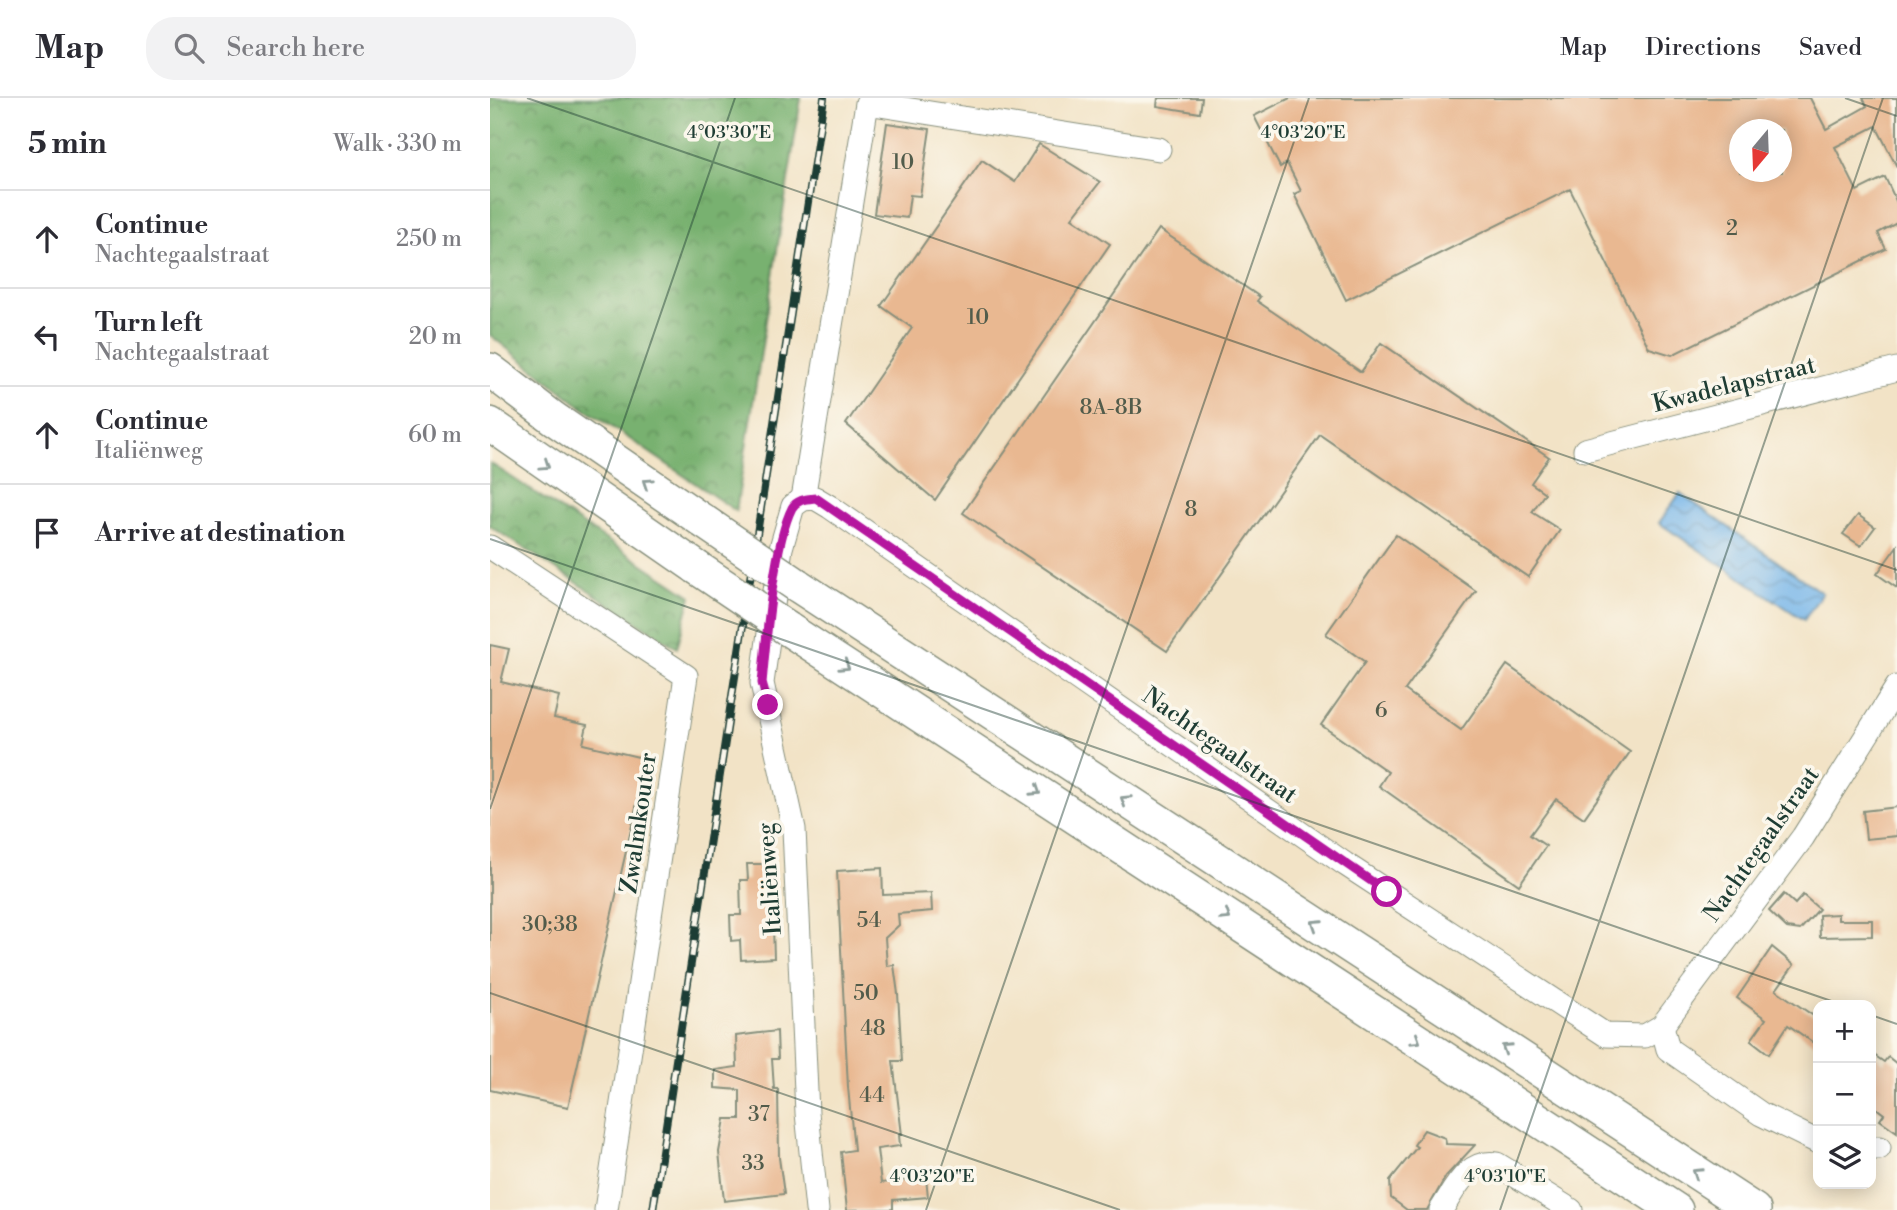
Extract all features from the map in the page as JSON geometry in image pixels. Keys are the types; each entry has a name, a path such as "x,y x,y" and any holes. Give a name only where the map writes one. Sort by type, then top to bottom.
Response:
{"highway":[{"path":"490,370 554,418 797,585 1754,1210"},
{"path":"490,424 788,629 1676,1210"}],"street":[{"path":"803,499 867,100 1159,149"},
{"name":"Kwadelapstraat","path":"1585,450 1897,369"},
{"name":"Nachtegaalstraat","path":"803,499 816,498 830,507 1334,856 1606,1035 1645,1036 1662,1026 1803,837 1897,687"},
{"name":"Italiënweg","path":"803,499 793,506 781,548 762,683 794,829 807,1113 817,1210"},
{"name":"Zwalmkouter","path":"490,547 686,676 606,1210"},
{"path":"1662,1026 1668,1049 1760,1114 1813,1140"},
{"path":"1441,1210 1469,1169 1487,1163 1497,1164 1571,1210"}],"green space":[{"path":"490,98 801,98 736,511 581,406 490,335"},
{"path":"490,463 691,596 677,648 490,526"}],"water":[{"path":"1680,493 1822,593 1804,620 1659,523"}],"building":[{"path":"1158,98 1202,98 1200,113 1157,106"},
{"path":"1290,98 1810,98 1826,129 1867,106 1863,98 1897,98 1897,167 1876,126 1835,147 1857,191 1885,177 1897,203 1897,223 1878,233 1886,249 1672,355 1649,348 1570,189 1346,300 1294,194 1301,191 1287,163 1280,167 1254,116"},
{"path":"887,123 930,129 920,196 910,195 907,218 874,214"},
{"path":"1039,144 1100,182 1072,218 1110,244 935,500 846,424 912,328 881,306 982,160 1015,182"},
{"path":"1159,229 1260,297 1257,301 1361,372 1381,343 1549,457 1531,483 1545,493 1532,512 1560,530 1528,577 1320,435 1167,651 963,513"},
{"path":"1858,515 1875,527 1861,546 1843,534"},
{"path":"1396,535 1476,591 1405,690 1461,730 1507,665 1630,752 1584,818 1556,799 1530,835 1546,846 1519,885 1379,786 1388,772 1321,725 1365,662 1326,634"},
{"path":"1897,546 1897,588 1877,574"},
{"path":"490,645 509,649 501,682 559,696 554,718 587,725 583,744 647,759 568,1107 490,1090"},
{"path":"1897,807 1897,836 1866,839 1863,811"},
{"path":"747,864 766,864 768,895 772,894 774,958 741,960 740,940 731,941 730,915 741,915 740,880 748,880"},
{"path":"882,868 883,895 931,893 932,911 898,914 899,925 885,938 887,966 894,965 898,994 902,1061 893,1061 902,1135 899,1135 900,1146 877,1149 881,1183 926,1178 928,1197 893,1200 893,1209 847,1210 841,1152 854,1150 848,1087 837,871"},
{"path":"1784,894 1795,904 1803,895 1819,909 1800,930 1787,928 1769,911"},
{"path":"1838,914 1838,920 1872,920 1872,936 1820,937 1819,915"},
{"path":"1772,947 1794,965 1776,990 1813,1016 1813,1042 1788,1025 1769,1054 1751,1040 1766,1019 1737,998"},
{"path":"777,1031 778,1059 772,1059 774,1089 778,1089 779,1158 784,1194 724,1201 719,1152 725,1119 740,1119 740,1090 715,1088 715,1070 737,1067 736,1036"},
{"path":"1876,1056 1884,1062 1888,1057 1897,1064 1897,1132 1880,1120 1884,1114 1876,1108"},
{"path":"1424,1130 1445,1138 1446,1144 1475,1145 1446,1176 1427,1210 1407,1210 1391,1198 1390,1180 1417,1147 1414,1145"}],"railway":[{"path":"653,1210 824,98"}],"route":[{"path":"768,705 762,683 781,548 793,506 803,499 816,498 1387,892"}]}
